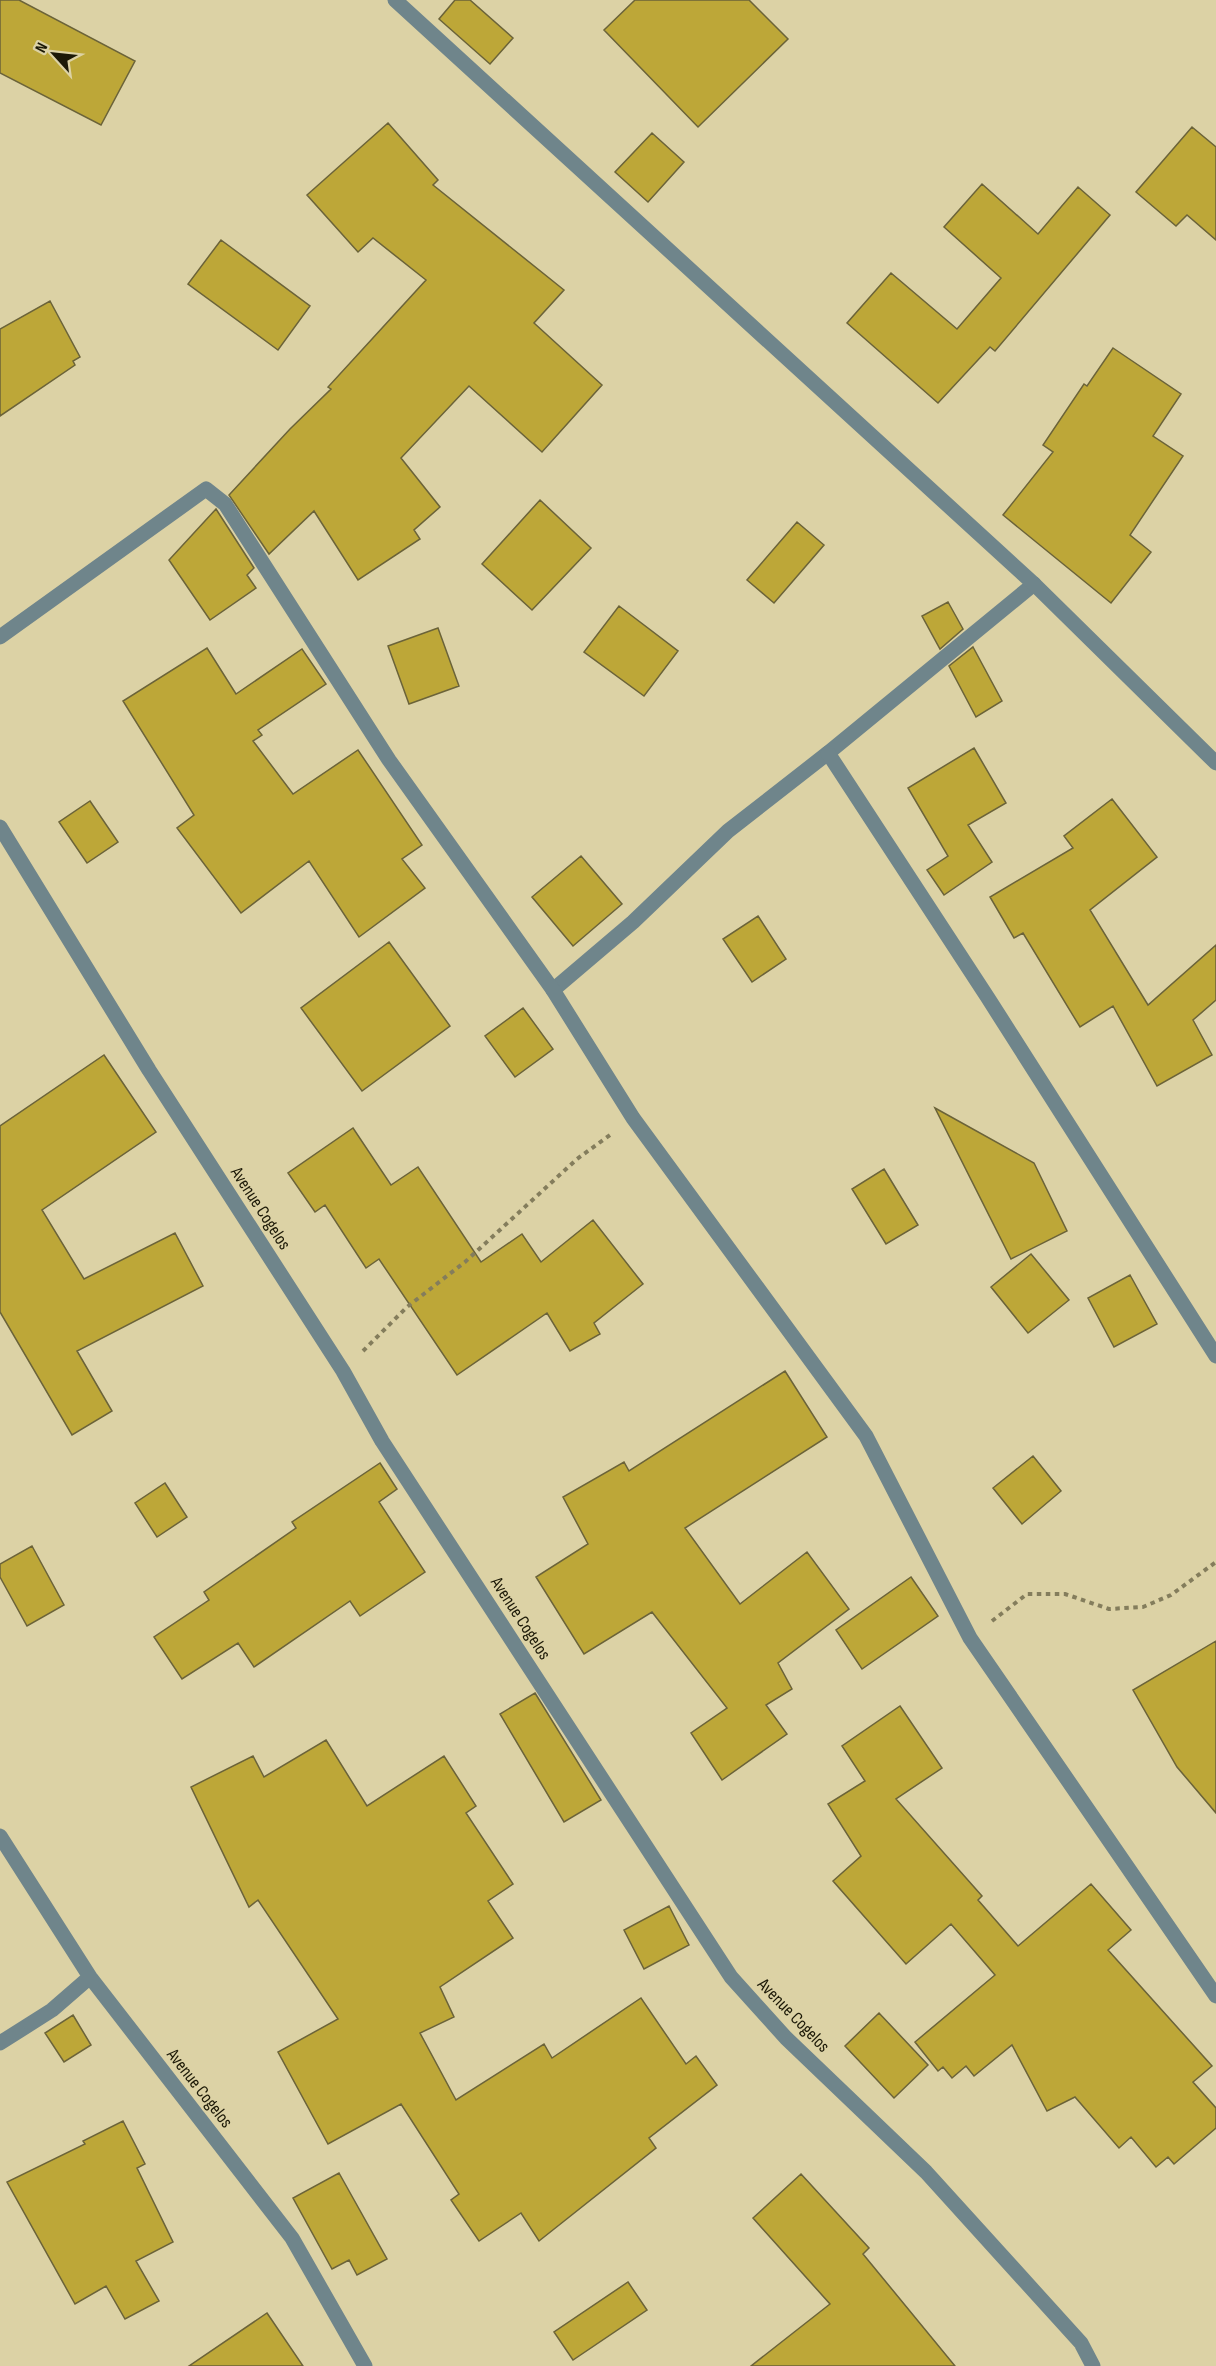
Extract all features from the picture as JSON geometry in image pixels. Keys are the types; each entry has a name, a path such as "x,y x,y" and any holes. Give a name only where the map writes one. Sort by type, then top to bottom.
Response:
{"street":[{"path":"395,0 1034,584 1216,763"},
{"path":"0,637 206,489 225,504 388,760 553,990 633,1118 866,1436 970,1638 1216,1996"},
{"path":"553,990 633,922 728,831 828,753 1034,584"},
{"path":"828,753 988,998 1216,1356"},
{"name":"Avenue Cogelos","path":"0,827 149,1070 344,1371 382,1441 731,1977 786,2037 926,2172 1081,2343 1093,2366"},
{"name":"Avenue Cogelos","path":"0,1836 90,1977 292,2238 365,2366"},
{"path":"0,2043 52,2010 90,1977"}],"path":[{"path":"344,1371 407,1308 465,1262 577,1159 633,1118"},
{"path":"970,1638 1027,1594 1065,1594 1109,1609 1143,1607 1171,1595 1216,1563"}],"building":[{"path":"0,0 19,0 135,61 101,125 0,73"},
{"path":"455,0 470,0 513,38 490,64 439,19"},
{"path":"635,0 749,0 788,39 698,127 604,30"},
{"path":"388,123 438,180 433,185 564,290 534,323 602,385 542,452 469,386 401,458 440,507 414,530 420,539 358,580 314,511 269,554 229,495 290,429 331,389 328,387 426,280 373,238 358,252 307,195"},
{"path":"1192,127 1216,147 1216,240 1187,215 1176,226 1136,192"},
{"path":"652,133 684,162 648,202 615,172"},
{"path":"982,184 1038,234 1078,187 1110,215 995,351 990,347 938,403 847,323 891,273 957,329 1001,278 944,227"},
{"path":"221,240 310,306 278,350 188,284"},
{"path":"50,301 80,357 73,361 75,365 0,416 0,329"},
{"path":"1113,348 1181,394 1153,436 1183,456 1130,535 1151,552 1111,603 1003,515 1053,452 1043,445 1084,384 1087,386"},
{"path":"540,500 591,548 532,610 482,564"},
{"path":"216,509 254,568 247,575 256,588 210,620 169,560"},
{"path":"797,522 824,545 774,603 747,580"},
{"path":"948,602 963,629 940,649 922,616"},
{"path":"619,606 678,651 644,696 584,652"},
{"path":"438,628 459,686 409,704 388,646"},
{"path":"973,647 1002,701 976,717 949,666"},
{"path":"207,648 236,694 302,649 326,684 258,730 262,735 253,741 293,794 358,750 422,845 402,859 425,888 359,937 309,861 241,913 177,828 194,815 123,701"},
{"path":"974,748 1006,803 968,825 992,862 944,895 927,870 948,856 908,788"},
{"path":"1112,799 1157,857 1090,910 1148,1005 1216,945 1216,1000 1193,1020 1212,1055 1157,1086 1113,1006 1080,1027 1023,933 1014,938 990,897 1073,848 1064,836"},
{"path":"90,801 118,842 87,863 59,822"},
{"path":"581,856 622,904 573,946 532,897"},
{"path":"758,916 786,959 752,982 723,939"},
{"path":"389,942 450,1026 362,1091 301,1008"},
{"path":"523,1008 553,1049 515,1077 485,1036"},
{"path":"104,1055 156,1132 42,1210 84,1279 175,1233 203,1286 77,1351 112,1411 72,1435 0,1312 0,1126"},
{"path":"935,1108 1034,1163 1067,1231 1011,1259"},
{"path":"353,1128 391,1185 418,1167 481,1262 522,1234 541,1262 593,1220 643,1284 594,1323 600,1334 570,1351 547,1313 457,1375 379,1259 366,1268 325,1205 315,1212 288,1173"},
{"path":"884,1169 918,1225 886,1244 852,1189"},
{"path":"1031,1254 1069,1300 1028,1333 991,1287"},
{"path":"1130,1275 1157,1324 1114,1347 1088,1298"},
{"path":"785,1371 827,1437 685,1528 740,1604 807,1552 849,1609 778,1663 792,1689 766,1705 787,1734 722,1780 691,1733 727,1708 652,1612 584,1654 536,1577 588,1544 563,1497 624,1462 629,1471"},
{"path":"1033,1456 1061,1491 1022,1524 993,1488"},
{"path":"380,1463 397,1489 379,1502 425,1572 360,1616 350,1601 254,1667 238,1643 182,1679 154,1637 209,1600 204,1592 296,1528 292,1522"},
{"path":"165,1483 187,1517 157,1537 135,1503"},
{"path":"32,1546 64,1605 27,1626 0,1577 0,1564"},
{"path":"911,1577 938,1616 862,1669 836,1630"},
{"path":"1216,1641 1216,1813 1177,1767 1133,1690"},
{"path":"535,1693 601,1800 564,1822 500,1714"},
{"path":"900,1706 942,1768 896,1799 982,1896 978,1900 1018,1946 1091,1884 1131,1930 1108,1950 1212,2066 1193,2082 1216,2108 1216,2128 1174,2164 1168,2157 1156,2167 1131,2137 1119,2148 1075,2097 1047,2111 1012,2045 974,2076 966,2066 952,2078 943,2067 938,2071 915,2042 995,1975 951,1924 906,1964 833,1881 861,1856 828,1804 865,1781 842,1746"},
{"path":"326,1740 367,1806 444,1756 476,1806 466,1813 513,1884 488,1901 513,1938 440,1987 454,2017 420,2033 456,2100 544,2044 552,2058 641,1998 686,2064 696,2056 717,2085 649,2138 656,2148 539,2241 521,2213 479,2241 451,2200 459,2194 401,2104 328,2144 278,2052 338,2019 258,1900 249,1907 191,1787 253,1756 264,1777"},
{"path":"669,1906 689,1945 644,1969 624,1930"},
{"path":"879,2013 928,2065 894,2098 845,2046"},
{"path":"73,2015 91,2045 64,2062 45,2033"},
{"path":"123,2121 145,2164 137,2168 173,2242 136,2261 159,2301 125,2319 106,2286 75,2304 7,2182 85,2144 83,2141"},
{"path":"339,2173 387,2259 357,2275 349,2260 332,2269 293,2198"},
{"path":"801,2174 869,2248 863,2254 955,2366 751,2366 830,2304 753,2218"},
{"path":"628,2282 647,2310 573,2360 554,2332"},
{"path":"267,2313 303,2366 189,2366"}]}
